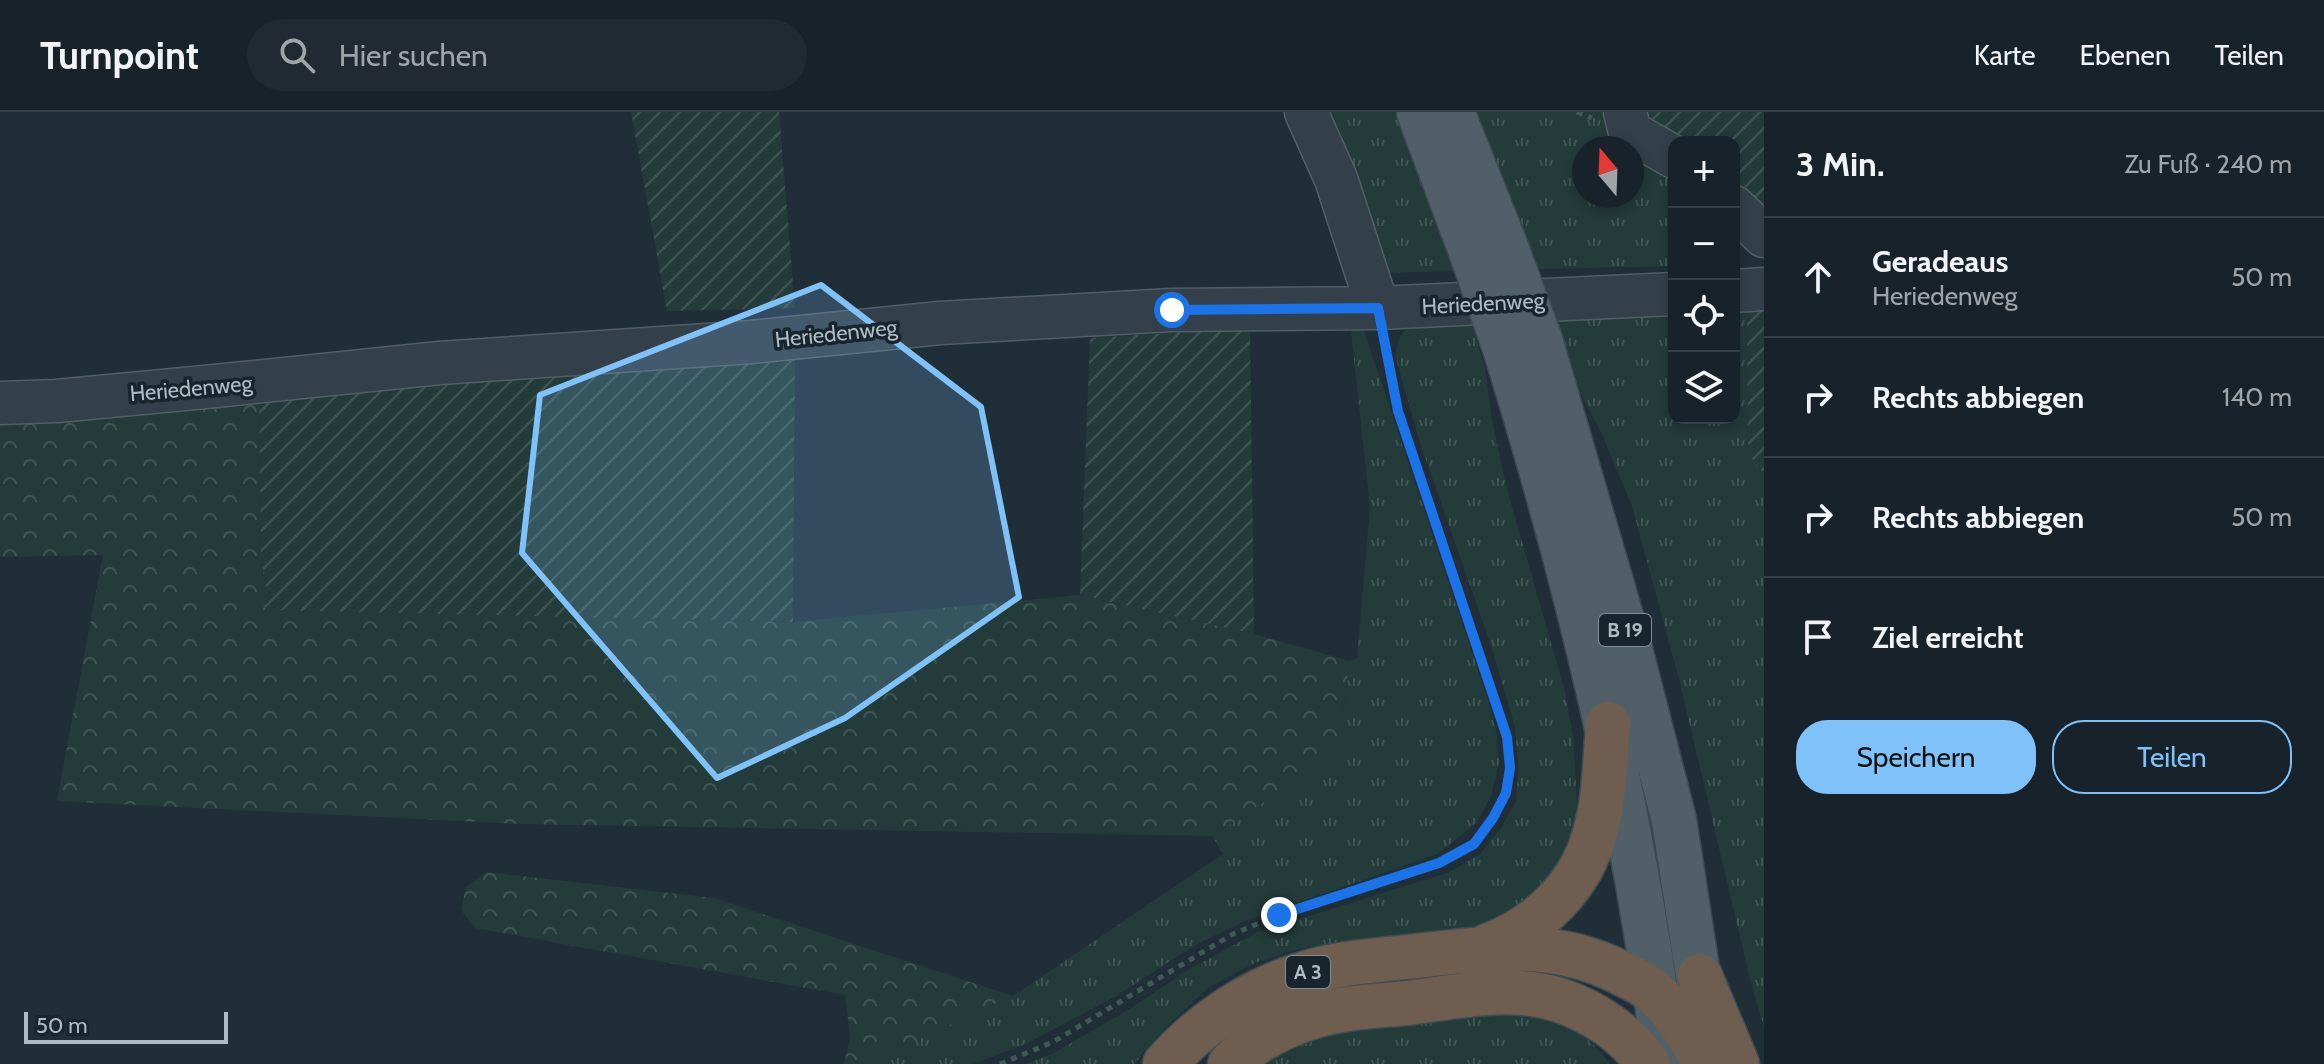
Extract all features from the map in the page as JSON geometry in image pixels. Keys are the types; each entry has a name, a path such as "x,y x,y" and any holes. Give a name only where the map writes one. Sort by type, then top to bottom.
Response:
{"highway":[{"name":"A 3","path":"1477,949 1512,936 1545,913 1578,873 1597,827 1608,724"},
{"name":"A 3","path":"1165,1064 1202,1028 1233,1007 1299,975 1334,965 1506,946 1563,952 1612,968 1657,994 1708,1064"},
{"path":"1700,976 1737,1064"},
{"path":"1230,1064 1260,1041 1287,1026 1317,1015 1504,992 1558,999 1583,1009 1606,1023 1648,1064"}],"main road":[{"name":"B 19","path":"1419,112 1490,252"},
{"name":"B 19","path":"1452,112 1490,252 1625,630 1674,820 1700,976 1708,1064"},
{"name":"B 19","path":"1523,344 1535,445 1608,724 1647,925 1665,1064"}],"street":[{"path":"1306,112 1336,179 1378,308"},
{"path":"1625,112 1630,132 1668,154"},
{"path":"1735,208 1764,236"},
{"path":"1740,291 1764,289"},
{"name":"Heriedenweg","path":"0,403 87,398 454,361 751,342 940,323 1172,310 1378,308 1668,294"}],"path":[{"path":"1000,1064 1065,1035 1233,934 1279,915 1439,863 1474,844 1506,793 1510,768 1507,737 1398,411 1378,308"}],"highlighted area":[{"path":"821,285 981,407 1019,597 845,718 717,778 522,553 540,395"}],"green space":[{"path":"631,112 779,112 795,308 667,311"},
{"path":"1322,112 1606,112 1635,136 1572,136 1572,208 1644,208 1644,143 1668,163 1668,266 1380,273"},
{"path":"1637,112 1764,112 1764,214 1740,195 1740,136 1668,137"},
{"path":"1747,309 1748,453 1764,474 1764,1027 1679,679 1632,506 1602,434 1570,374 1552,315 1668,312 1668,424 1740,424 1740,310"},
{"path":"1747,309 1764,309 1764,474 1748,453"},
{"path":"1470,317 1486,373 1491,415 1507,490 1565,691 1573,736 1577,801 1573,840 1535,899 1482,926 1298,949 1255,963 1209,987 1165,1028 1134,1064 1026,1064 1054,1053 1128,1010 1188,970 1258,932 1450,872 1480,854 1501,828 1516,801 1518,767 1515,727 1491,645 1420,443 1395,355 1400,336 1413,322"},
{"path":"1350,322 1364,331 1497,735 1499,762 1491,796 1477,822 1438,854 1245,921 1197,944 1116,996 1026,1044 973,1064 863,1064 1013,996 1223,854 1212,836 1337,753 1350,661 1357,658 1370,507"},
{"path":"1250,328 1254,634 1080,595 1090,338"},
{"path":"795,353 793,622 269,610 261,552 259,397"},
{"path":"259,397 261,552 270,609 793,622 1080,595 1254,634 1350,661 1337,753 1212,836 519,824 57,801 103,555 0,557 0,418"},
{"path":"487,872 714,898 1013,996 863,1064 844,1064 850,1036 845,995 475,928 461,910 466,887"},
{"path":"1502,1012 1550,1019 1576,1030 1610,1064 1261,1064 1300,1042 1349,1029"}],"route":[{"path":"1172,310 1378,308 1398,411 1507,737 1510,768 1506,793 1474,844 1439,863 1279,915"}]}
